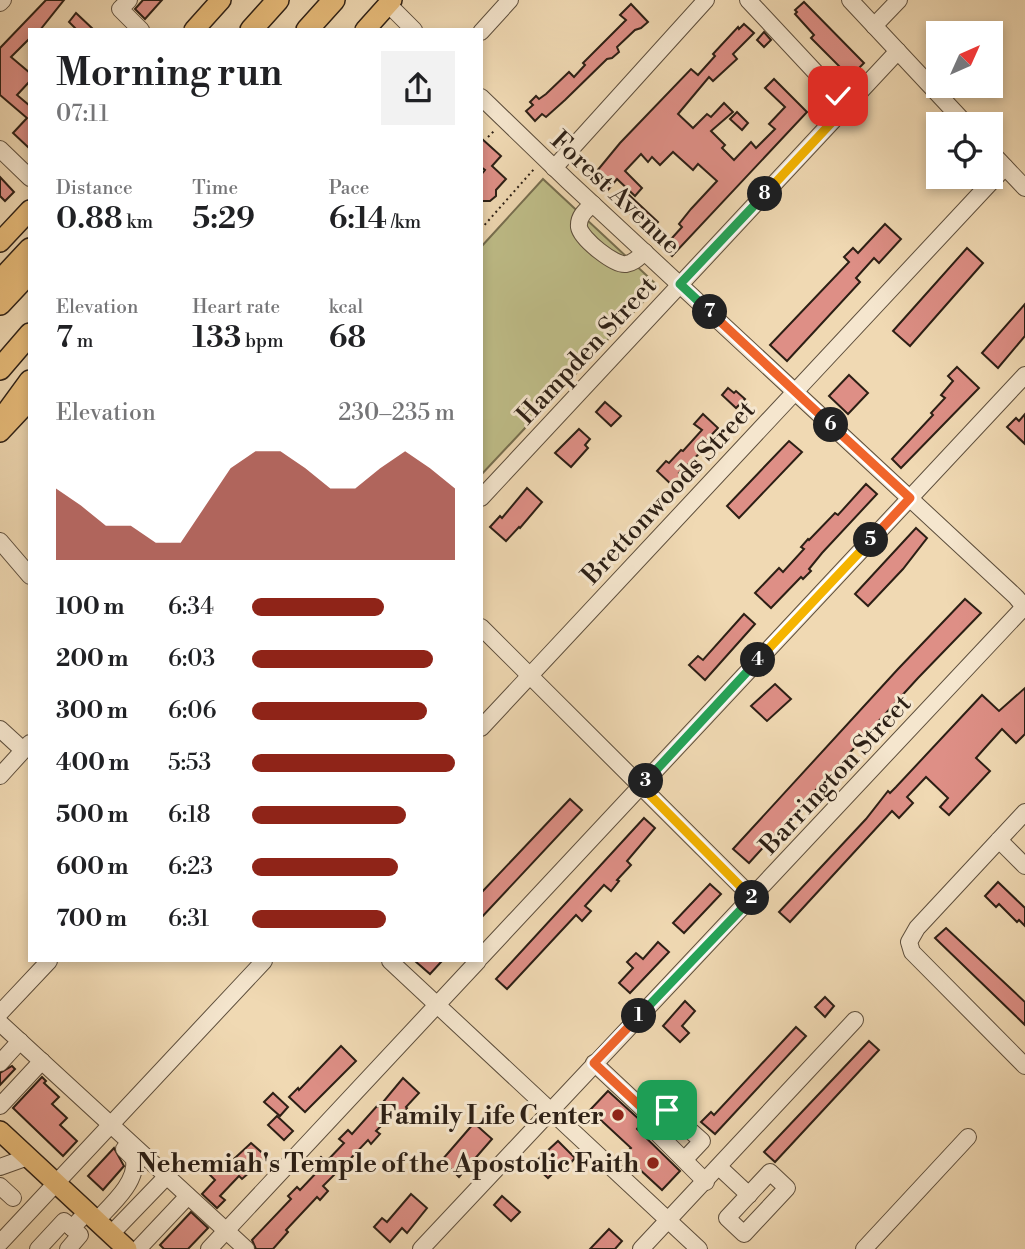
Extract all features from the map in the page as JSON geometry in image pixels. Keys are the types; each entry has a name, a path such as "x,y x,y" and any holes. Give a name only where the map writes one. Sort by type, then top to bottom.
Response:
{"highway":[{"path":"253,28 278,0"},
{"path":"309,28 334,0"},
{"path":"0,281 28,251"},
{"path":"0,304 28,274"},
{"path":"0,369 28,336"},
{"path":"0,422 28,384"}],"main road":[{"path":"196,28 221,0"},
{"path":"367,28 390,2"},
{"path":"0,242 28,212"},
{"path":"0,432 28,402"},
{"path":"0,1131 127,1249"}],"street":[{"path":"129,0 120,9 139,28"},
{"path":"483,30 510,0"},
{"path":"547,166 706,0"},
{"path":"748,0 847,106"},
{"path":"850,0 955,112"},
{"path":"874,26 899,0"},
{"path":"390,2 412,28"},
{"name":"Hampden Street","path":"483,496 898,51"},
{"name":"Forest Avenue","path":"483,99 547,166 593,204 680,284 1025,607"},
{"path":"0,149 28,176"},
{"path":"1005,167 1025,188"},
{"name":"Brettonwoods Street","path":"483,726 1005,167"},
{"path":"593,204 582,213 579,225 593,245 617,263 624,264 630,264 645,252"},
{"path":"483,956 1025,375"},
{"path":"0,541 28,574"},
{"name":"Barrington Street","path":"421,1249 1025,607"},
{"path":"483,629 753,898"},
{"path":"0,729 27,747 0,776"},
{"path":"1025,812 917,928 909,942 912,952 1025,1066"},
{"path":"999,840 1025,866"},
{"path":"0,1013 48,962"},
{"path":"0,1243 263,962"},
{"path":"391,962 699,1249"},
{"path":"209,1249 477,962"},
{"path":"641,1249 855,1020"},
{"path":"0,1023 246,1249"},
{"path":"0,1063 20,1041"},
{"path":"0,1106 42,1061"},
{"path":"594,1063 656,1121"},
{"path":"685,1159 702,1141 667,1110 651,1127 706,1182"},
{"path":"864,1249 968,1137"},
{"path":"72,1228 117,1198 134,1174 134,1159 124,1149 130,1143"},
{"path":"0,1167 28,1157"},
{"path":"719,1167 749,1195"},
{"path":"111,1234 167,1176"},
{"path":"0,1186 13,1199"},
{"path":"138,1249 188,1196"},
{"path":"38,1249 64,1220 80,1235 68,1249"}],"path":[{"path":"488,137 495,130"},
{"path":"483,227 547,166"}],"shaded area":[{"path":"543,179 658,286 483,473 483,245"}],"building":[{"path":"46,0 64,0 42,28 28,28 28,40 11,57 28,71 28,83 17,95 28,104 28,147 13,133 27,118 0,95 0,48"},
{"path":"143,0 162,0 145,19 135,9"},
{"path":"804,2 864,63 851,76 848,73 839,82 832,74 839,66 811,38 814,35 795,14 795,10"},
{"path":"631,4 648,22 635,30 617,47 619,52 607,59 546,117 542,114 535,121 526,111 533,105 530,102 536,96 539,99 546,94 569,72 574,77 585,65 583,63 626,20 620,15"},
{"path":"76,13 92,28 75,28 69,22"},
{"path":"744,24 754,33 733,54 737,59 713,81 709,77 678,114 693,128 707,114 711,117 724,103 733,112 711,131 725,145 722,148 734,160 751,142 756,148 775,129 769,124 785,107 765,88 774,79 807,112 672,256 663,248 682,227 679,224 691,209 717,181 698,164 693,170 673,152 660,165 652,157 648,162 641,154 625,171 642,188 635,196 617,179 607,191 592,177 620,143 691,69 698,75 715,56 713,54"},
{"path":"764,32 771,40 764,47 757,40"},
{"path":"737,112 748,123 742,130 730,119"},
{"path":"483,140 501,156 492,166 506,179 490,201 483,201"},
{"path":"0,177 14,192 5,201 0,196"},
{"path":"628,194 658,222 649,231 619,203"},
{"path":"885,224 901,239 879,263 874,258 856,278 860,282 787,361 770,345 849,262 844,257 853,248 858,253"},
{"path":"967,248 983,263 910,346 893,331"},
{"path":"1025,304 1025,336 998,368 982,353"},
{"path":"957,367 979,388 901,468 892,459 933,415 931,413 945,398 941,395 953,381 948,376"},
{"path":"849,375 868,393 848,414 829,396"},
{"path":"728,388 745,399 736,408 722,395"},
{"path":"605,402 621,416 611,426 596,412"},
{"path":"703,414 718,428 704,443 707,446 679,473 682,476 673,486 657,471 666,461 669,463 683,451 702,430 694,424"},
{"path":"1025,414 1025,444 1007,427 1016,418 1019,421"},
{"path":"579,429 590,439 585,445 588,448 571,467 555,453"},
{"path":"789,441 802,452 739,518 727,506"},
{"path":"866,484 877,494 822,553 809,569 811,571 803,579 801,577 771,608 755,593 779,568 783,572 804,549 801,547 808,539 835,513 838,515"},
{"path":"527,488 542,502 506,541 490,527 500,516 502,518"},
{"path":"916,528 927,538 903,569 868,606 855,594"},
{"path":"965,599 981,613 749,863 733,849"},
{"path":"744,614 755,624 705,680 689,665 698,656 703,660"},
{"path":"775,684 791,699 767,721 751,706"},
{"path":"1025,688 1025,734 1016,743 1002,729 976,758 990,771 949,815 940,807 948,798 926,777 907,797 913,803 899,818 892,811 790,922 779,912 866,819 888,791 890,793 896,787 982,695 999,711"},
{"path":"570,799 582,810 483,916 483,891"},
{"path":"644,818 655,828 627,861 631,865 611,891 604,885 585,906 591,911 582,921 576,915 507,989 496,979"},
{"path":"998,882 1025,908 1025,926 1019,920 1017,922 999,904 996,907 985,896"},
{"path":"710,884 721,894 684,933 673,923"},
{"path":"946,928 1025,1002 1025,1025 935,938"},
{"path":"658,942 669,952 630,993 619,983 633,968 627,962 636,953 643,959"},
{"path":"416,962 441,962 430,974"},
{"path":"825,997 834,1006 825,1017 815,1007"},
{"path":"685,1001 695,1011 682,1026 689,1033 680,1042 663,1026"},
{"path":"796,1027 806,1036 715,1134 701,1122 711,1112 714,1115"},
{"path":"869,1041 879,1050 775,1162 764,1152"},
{"path":"341,1046 356,1061 305,1112 289,1097"},
{"path":"12,1066 15,1069 0,1085 0,1073"},
{"path":"42,1077 46,1081 44,1083 59,1097 52,1104 67,1118 60,1125 77,1141 63,1156 13,1108"},
{"path":"403,1078 419,1093 399,1118 394,1113 376,1131 380,1134 371,1144 368,1140 350,1159 354,1163 346,1172 341,1168 323,1186 328,1191 320,1200 317,1197 286,1230 288,1232 273,1249 256,1249 252,1240 291,1199 288,1196 297,1187 300,1190 318,1171 313,1166 321,1157 326,1162 344,1143 339,1139 348,1130 352,1134"},
{"path":"608,1091 642,1122 637,1129 680,1171 662,1190 624,1155 631,1148 590,1110"},
{"path":"273,1093 288,1107 280,1116 264,1102"},
{"path":"277,1116 293,1131 284,1140 268,1125"},
{"path":"474,1123 492,1139 459,1177 442,1160"},
{"path":"558,1141 575,1158 567,1167 563,1163 548,1178 533,1164"},
{"path":"251,1143 267,1157 242,1179 239,1176 220,1196 225,1200 217,1208 202,1194 215,1180 210,1175 218,1166 222,1170"},
{"path":"114,1148 124,1166 103,1190 88,1176"},
{"path":"411,1194 427,1208 407,1233 402,1228 390,1242 374,1227 382,1218 387,1222"},
{"path":"502,1196 520,1212 511,1221 494,1205"},
{"path":"191,1212 208,1228 188,1249 164,1249 160,1245"},
{"path":"609,1229 622,1241 615,1249 590,1249"}],"place":[{"name":"Family Life Center","path":"618,1115"},
{"name":"Nehemiah's Temple of the Apostolic Faith","path":"653,1163"}],"route":[{"path":"667,1110 656,1121 594,1063 692,958 753,898 641,786 910,498 680,284 847,106 838,96"}]}
